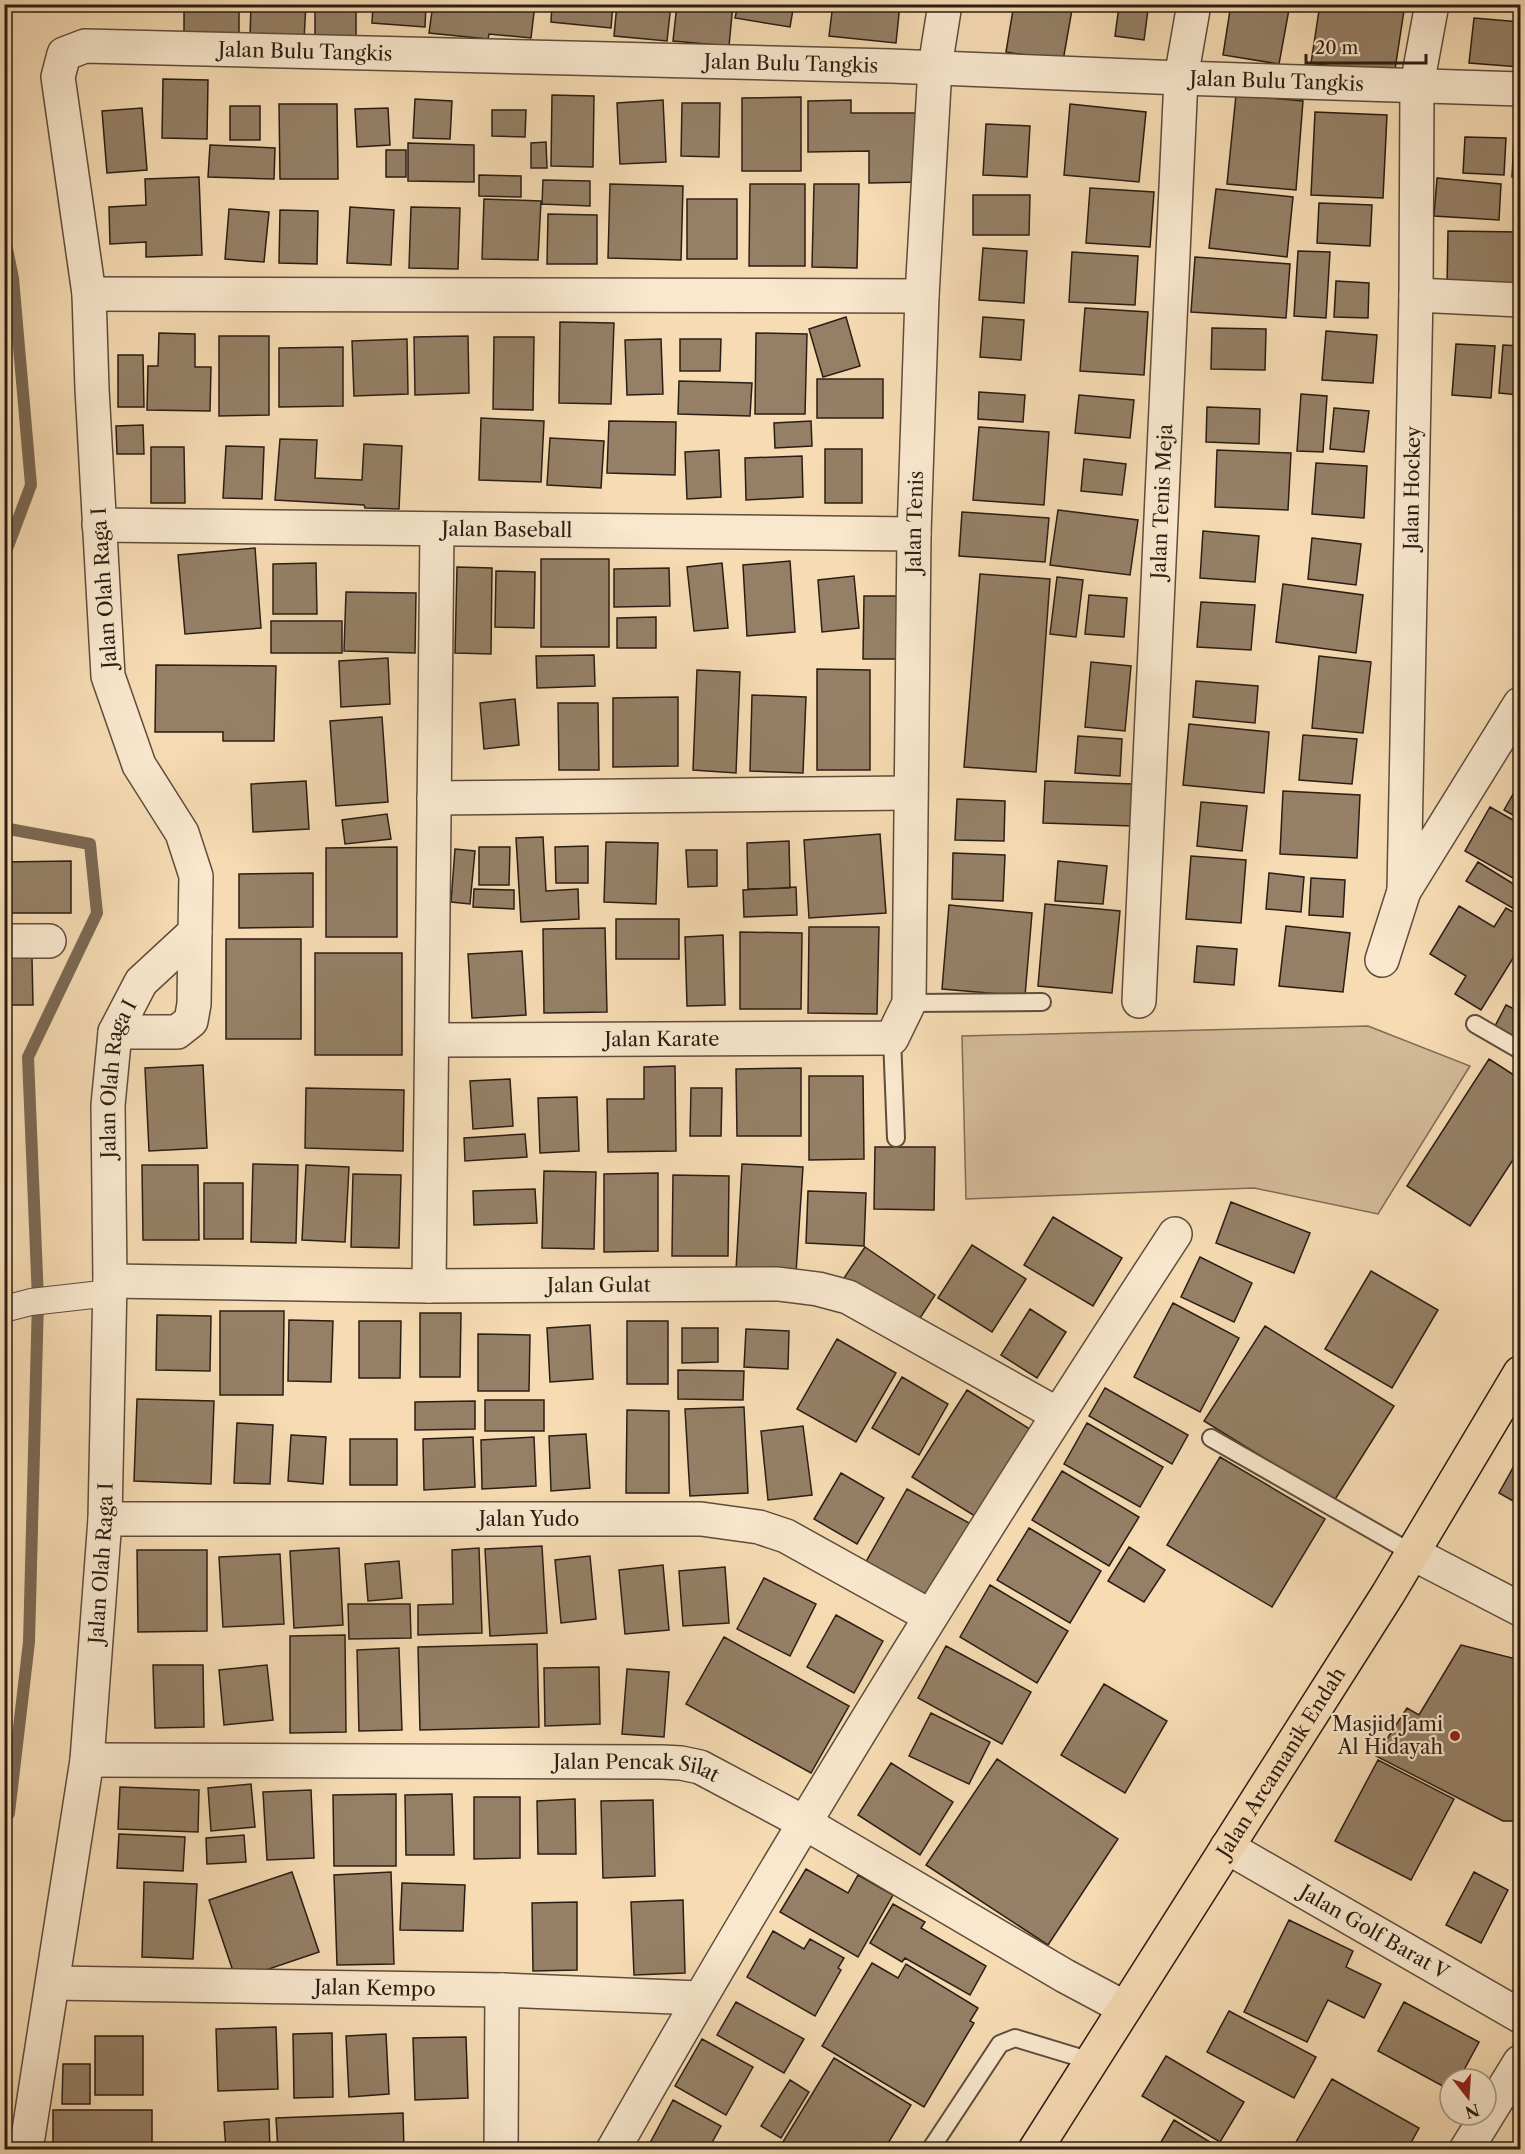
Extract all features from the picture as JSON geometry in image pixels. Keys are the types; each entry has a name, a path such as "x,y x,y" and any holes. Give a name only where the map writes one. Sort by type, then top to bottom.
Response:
{"main road":[{"name":"Jalan Arcamanik Endah","path":"1035,2150 1388,1594 1521,1373"}],"street":[{"name":"Jalan Tenis","path":"892,1038 909,1003 914,534 922,296 935,67 945,4"},
{"name":"Jalan Tenis Meja","path":"1139,1001 1181,78 1194,4"},
{"name":"Jalan Hockey","path":"1404,891 1416,295 1417,86 1432,4"},
{"name":"Jalan Bulu Tangkis","path":"64,54 85,46 97,46 935,67 1181,78 1521,88"},
{"name":"Jalan Olah Raga I","path":"26,2150 87,1760 105,1519 110,1287 108,1105 115,1032 141,982 195,932 196,876 182,833 139,765 108,676 89,294 58,77 64,54"},
{"path":"89,294 922,296"},
{"path":"1416,295 1521,300"},
{"name":"Jalan Baseball","path":"99,525 914,534"},
{"path":"429,1286 437,529"},
{"name":"Jalan Hockey","path":"1382,960 1404,891 1521,704"},
{"path":"434,798 910,793"},
{"path":"115,1032 177,1032 191,1022 194,1004 195,932"},
{"path":"4,941 49,941"},
{"name":"Jalan Karate","path":"432,1040 892,1038"},
{"path":"613,2150 699,1998 930,1616 1057,1414 1175,1234"},
{"name":"Jalan Gulat","path":"110,1287 711,1283 778,1284 818,1289 848,1297 1057,1414"},
{"path":"4,1309 31,1302 75,1298 110,1287"},
{"name":"Jalan Yudo","path":"105,1519 701,1519 759,1527 786,1536 930,1616"},
{"path":"1412,1553 1521,1609"},
{"name":"Jalan Pencak Silat","path":"87,1760 681,1763 700,1767 805,1823 1065,1976 1125,2008"},
{"name":"Jalan Golf Barat V","path":"1227,1847 1521,2016"},
{"name":"Jalan Kempo","path":"53,1983 502,1990 699,1998"},
{"path":"501,2150 502,1990"},
{"path":"1466,2150 1521,2062"}],"lane":[{"path":"909,1003 1042,1002"},
{"path":"1475,1024 1521,1050"},
{"path":"892,1038 896,1138"},
{"path":"1211,1438 1412,1553"},
{"path":"930,2150 1000,2044 1007,2040 1015,2038 1091,2061"}],"shaded area":[{"path":"1368,1026 1470,1066 1378,1214 1254,1188 966,1199 962,1036"}],"building":[{"path":"184,4 239,4 239,39 184,39"},
{"path":"251,4 306,4 304,40 250,38"},
{"path":"315,4 356,4 356,39 315,39"},
{"path":"373,4 426,4 425,27 372,23"},
{"path":"433,4 535,4 531,38 489,34 488,39 429,33"},
{"path":"552,4 613,4 611,28 551,22"},
{"path":"617,4 671,4 667,41 614,36"},
{"path":"677,4 733,4 729,46 673,41"},
{"path":"738,4 794,4 790,27 735,18"},
{"path":"833,4 900,4 896,43 829,36"},
{"path":"1014,4 1073,4 1063,61 1006,52"},
{"path":"1231,4 1290,4 1279,64 1223,55"},
{"path":"1320,4 1405,4 1394,76 1311,63"},
{"path":"1119,6 1148,10 1144,40 1115,36"},
{"path":"1474,18 1520,22 1520,67 1469,63"},
{"path":"163,79 208,80 207,139 162,138"},
{"path":"552,95 594,96 593,167 551,166"},
{"path":"1236,95 1303,101 1296,190 1227,184"},
{"path":"801,97 801,171 742,171 742,98"},
{"path":"415,99 452,101 450,139 413,138"},
{"path":"663,100 666,162 620,164 617,103"},
{"path":"851,100 851,113 922,113 922,182 869,183 869,151 808,152 808,101"},
{"path":"682,103 720,103 719,157 681,156"},
{"path":"279,104 337,104 338,179 280,179"},
{"path":"1070,104 1146,112 1139,182 1064,175"},
{"path":"230,106 260,106 260,140 230,140"},
{"path":"142,108 147,170 107,173 102,111"},
{"path":"388,108 390,145 357,147 355,109"},
{"path":"492,110 526,110 525,137 492,136"},
{"path":"1315,112 1387,115 1383,198 1311,195"},
{"path":"986,124 1030,126 1027,177 983,175"},
{"path":"1465,137 1506,138 1504,175 1463,173"},
{"path":"1514,139 1520,140 1520,177 1512,177"},
{"path":"546,142 547,168 531,168 531,143"},
{"path":"408,143 474,145 474,182 408,181"},
{"path":"210,145 275,148 274,179 208,177"},
{"path":"386,150 406,150 406,177 386,177"},
{"path":"479,175 521,176 521,197 479,196"},
{"path":"199,177 202,255 146,257 146,242 110,244 109,207 146,205 145,179"},
{"path":"1437,178 1501,184 1499,220 1434,216"},
{"path":"543,180 590,181 590,206 542,204"},
{"path":"610,184 683,186 681,260 608,258"},
{"path":"750,184 805,184 805,266 749,266"},
{"path":"814,184 859,184 857,268 812,267"},
{"path":"1090,188 1154,192 1150,247 1086,243"},
{"path":"1216,189 1293,197 1287,257 1209,248"},
{"path":"973,195 1030,195 1029,235 973,235"},
{"path":"484,199 541,201 538,260 482,259"},
{"path":"687,199 737,199 737,259 687,259"},
{"path":"1319,203 1372,205 1370,246 1317,243"},
{"path":"350,207 394,210 391,265 347,263"},
{"path":"411,207 460,208 458,269 409,268"},
{"path":"229,209 269,212 264,262 225,259"},
{"path":"280,210 318,211 317,264 279,263"},
{"path":"548,214 597,215 597,264 547,264"},
{"path":"1448,231 1520,232 1520,286 1447,286"},
{"path":"983,248 1027,251 1024,303 979,300"},
{"path":"1298,251 1330,252 1326,318 1294,316"},
{"path":"1072,252 1138,256 1135,305 1069,302"},
{"path":"1195,257 1290,264 1286,318 1191,312"},
{"path":"1336,281 1369,283 1368,318 1334,317"},
{"path":"1085,308 1148,312 1144,375 1080,371"},
{"path":"846,317 860,366 823,377 809,329"},
{"path":"983,317 1024,320 1021,360 980,357"},
{"path":"560,322 614,323 611,404 559,403"},
{"path":"1212,328 1266,329 1265,370 1211,369"},
{"path":"1326,331 1377,335 1373,383 1322,380"},
{"path":"159,333 195,334 195,367 211,367 210,411 147,410 148,366 158,366"},
{"path":"756,333 807,334 805,414 755,414"},
{"path":"219,336 269,336 269,415 219,416"},
{"path":"468,336 469,393 415,395 414,337"},
{"path":"494,337 534,337 533,410 493,409"},
{"path":"407,339 408,394 354,396 352,341"},
{"path":"661,339 663,394 627,395 625,340"},
{"path":"680,339 721,339 720,371 680,371"},
{"path":"1456,344 1495,346 1491,398 1452,395"},
{"path":"1503,345 1520,346 1520,395 1499,393"},
{"path":"343,347 343,406 279,407 279,348"},
{"path":"118,355 143,355 144,407 118,407"},
{"path":"817,379 883,379 883,418 817,418"},
{"path":"679,381 752,383 750,416 678,414"},
{"path":"979,392 1025,395 1023,422 978,419"},
{"path":"1301,394 1327,396 1323,452 1297,451"},
{"path":"1079,395 1134,400 1130,438 1075,433"},
{"path":"1207,407 1260,409 1259,444 1206,442"},
{"path":"1334,408 1369,411 1364,452 1330,449"},
{"path":"481,418 544,421 541,482 479,480"},
{"path":"609,421 676,422 675,475 607,473"},
{"path":"811,421 812,446 775,448 774,423"},
{"path":"143,425 144,454 117,454 116,426"},
{"path":"979,427 1049,432 1044,505 973,500"},
{"path":"550,438 604,441 601,488 547,485"},
{"path":"280,439 317,440 315,478 362,480 364,444 402,446 399,509 275,500"},
{"path":"226,446 264,447 262,499 223,498"},
{"path":"151,447 184,447 185,503 151,503"},
{"path":"825,449 862,449 862,503 825,503"},
{"path":"719,450 721,497 687,499 685,452"},
{"path":"1217,450 1291,453 1288,510 1215,507"},
{"path":"802,456 803,497 746,500 745,458"},
{"path":"1084,459 1126,464 1122,495 1081,491"},
{"path":"1316,463 1367,466 1364,518 1312,514"},
{"path":"1058,510 1138,520 1130,575 1050,565"},
{"path":"962,512 1049,518 1045,562 959,556"},
{"path":"1203,531 1259,536 1255,582 1200,578"},
{"path":"1312,538 1361,544 1356,585 1308,579"},
{"path":"255,548 261,628 185,634 178,555"},
{"path":"541,559 609,559 609,647 541,647"},
{"path":"790,561 795,632 747,636 743,565"},
{"path":"316,563 317,614 273,614 273,564"},
{"path":"722,563 728,628 694,631 687,567"},
{"path":"457,567 492,568 491,654 455,653"},
{"path":"669,568 670,606 614,607 614,569"},
{"path":"496,571 535,572 534,628 495,627"},
{"path":"980,574 1050,579 1036,772 964,767"},
{"path":"854,576 859,628 822,632 818,580"},
{"path":"1057,577 1083,580 1076,637 1050,634"},
{"path":"1283,584 1363,595 1356,653 1276,642"},
{"path":"346,592 416,593 415,653 344,651"},
{"path":"1089,595 1127,598 1124,637 1085,634"},
{"path":"864,596 906,596 905,659 863,659"},
{"path":"1201,602 1255,605 1251,650 1197,647"},
{"path":"656,617 656,648 617,648 617,618"},
{"path":"271,621 342,621 342,653 271,653"},
{"path":"594,655 595,686 537,688 536,656"},
{"path":"1319,656 1371,662 1363,733 1312,728"},
{"path":"388,658 390,704 341,707 339,661"},
{"path":"1091,662 1131,666 1125,731 1085,727"},
{"path":"156,665 276,666 274,741 223,741 223,732 155,732"},
{"path":"817,669 870,670 870,770 817,770"},
{"path":"697,670 740,672 736,773 693,770"},
{"path":"1196,681 1258,686 1255,723 1193,717"},
{"path":"752,695 806,697 803,773 750,771"},
{"path":"678,697 678,766 613,767 613,698"},
{"path":"515,699 519,745 484,749 480,703"},
{"path":"558,703 598,703 599,770 559,770"},
{"path":"382,717 388,802 336,806 330,721"},
{"path":"1189,724 1269,732 1264,793 1183,785"},
{"path":"1303,735 1357,739 1352,784 1299,780"},
{"path":"1078,736 1122,739 1120,776 1075,773"},
{"path":"306,781 309,829 253,832 251,784"},
{"path":"1045,781 1134,784 1133,826 1043,823"},
{"path":"1520,782 1520,819 1504,810"},
{"path":"1283,791 1360,795 1357,858 1280,854"},
{"path":"957,799 1005,801 1004,841 955,840"},
{"path":"1201,802 1247,806 1242,851 1197,846"},
{"path":"1490,807 1520,824 1520,882 1465,851"},
{"path":"387,814 391,839 345,844 342,820"},
{"path":"880,834 886,913 809,918 804,840"},
{"path":"543,837 546,891 578,889 579,919 521,922 516,838"},
{"path":"789,841 790,888 748,889 747,843"},
{"path":"606,842 658,843 656,904 604,902"},
{"path":"588,846 588,883 556,883 555,847"},
{"path":"397,847 397,937 326,937 326,848"},
{"path":"479,847 510,847 509,885 479,885"},
{"path":"455,849 475,851 470,904 451,902"},
{"path":"686,850 717,850 717,886 688,887"},
{"path":"953,853 1005,855 1003,901 952,899"},
{"path":"1191,856 1246,860 1241,923 1186,919"},
{"path":"71,861 71,913 4,913 4,862"},
{"path":"1058,861 1107,866 1103,904 1055,901"},
{"path":"1478,862 1520,888 1520,902 1516,910 1466,881"},
{"path":"313,873 313,927 239,928 239,874"},
{"path":"1269,873 1304,877 1301,912 1266,909"},
{"path":"1311,878 1345,880 1343,917 1309,915"},
{"path":"796,887 797,915 744,917 743,890"},
{"path":"474,889 514,890 514,909 473,907"},
{"path":"1045,904 1120,911 1112,993 1038,986"},
{"path":"949,905 1032,913 1025,996 942,989"},
{"path":"1459,906 1494,927 1506,908 1520,916 1520,947 1481,1010 1455,994 1466,976 1430,954"},
{"path":"616,919 679,919 679,959 616,959"},
{"path":"1286,926 1350,933 1343,992 1279,986"},
{"path":"809,927 879,927 877,1014 808,1013"},
{"path":"605,928 607,1012 544,1013 543,929"},
{"path":"740,932 802,933 801,1009 740,1009"},
{"path":"723,935 725,1005 687,1006 685,937"},
{"path":"226,939 301,939 301,1039 226,1039"},
{"path":"1197,946 1237,949 1234,985 1194,982"},
{"path":"522,951 526,1015 472,1018 468,954"},
{"path":"315,953 402,953 402,1055 315,1055"},
{"path":"4,958 32,958 33,1005 4,1005"},
{"path":"1520,997 1520,1009 1515,1006"},
{"path":"1506,1005 1520,1012 1520,1041 1494,1028"},
{"path":"1489,1059 1520,1079 1520,1149 1470,1226 1407,1186"},
{"path":"203,1065 207,1148 149,1151 145,1068"},
{"path":"675,1066 676,1151 608,1152 607,1099 644,1099 644,1067"},
{"path":"801,1068 801,1136 737,1136 736,1069"},
{"path":"809,1076 863,1076 864,1159 809,1160"},
{"path":"510,1079 513,1126 473,1129 470,1081"},
{"path":"306,1088 404,1090 403,1151 305,1148"},
{"path":"691,1088 722,1088 721,1136 690,1136"},
{"path":"577,1097 579,1151 540,1153 538,1098"},
{"path":"525,1134 527,1157 465,1161 464,1138"},
{"path":"875,1147 935,1147 934,1210 874,1209"},
{"path":"253,1164 298,1165 296,1243 251,1242"},
{"path":"742,1164 803,1167 796,1273 736,1270"},
{"path":"142,1165 198,1165 199,1240 143,1240"},
{"path":"306,1165 349,1167 345,1242 302,1240"},
{"path":"544,1171 596,1172 594,1249 542,1248"},
{"path":"658,1173 658,1251 604,1252 604,1174"},
{"path":"353,1174 401,1175 399,1248 351,1247"},
{"path":"673,1175 729,1176 728,1256 672,1256"},
{"path":"204,1183 243,1183 243,1239 204,1239"},
{"path":"535,1189 537,1223 474,1225 473,1191"},
{"path":"808,1191 866,1193 864,1246 806,1243"},
{"path":"1231,1202 1310,1233 1294,1273 1216,1243"},
{"path":"1053,1217 1122,1258 1093,1306 1024,1265"},
{"path":"972,1245 1026,1279 992,1332 938,1298"},
{"path":"865,1247 935,1295 915,1326 844,1278"},
{"path":"1200,1257 1252,1283 1234,1322 1181,1297"},
{"path":"1371,1271 1438,1310 1392,1388 1325,1349"},
{"path":"1173,1303 1239,1338 1200,1412 1134,1377"},
{"path":"1030,1309 1066,1332 1037,1378 1001,1355"},
{"path":"220,1311 284,1311 283,1395 220,1395"},
{"path":"420,1313 461,1313 460,1377 420,1377"},
{"path":"157,1315 211,1316 210,1371 156,1370"},
{"path":"289,1320 333,1321 331,1382 288,1381"},
{"path":"359,1321 401,1321 400,1378 359,1378"},
{"path":"627,1321 668,1321 668,1384 627,1384"},
{"path":"590,1325 593,1379 550,1382 547,1328"},
{"path":"1265,1326 1394,1406 1334,1501 1204,1421"},
{"path":"682,1328 718,1328 718,1362 682,1363"},
{"path":"746,1329 789,1331 788,1369 744,1367"},
{"path":"478,1334 530,1335 529,1391 478,1391"},
{"path":"837,1339 896,1373 856,1442 797,1409"},
{"path":"678,1370 744,1371 743,1400 678,1399"},
{"path":"902,1377 948,1404 919,1455 872,1428"},
{"path":"1105,1388 1188,1435 1172,1464 1089,1416"},
{"path":"967,1390 1033,1431 978,1518 912,1477"},
{"path":"137,1399 214,1401 211,1484 134,1481"},
{"path":"485,1400 544,1400 544,1431 485,1431"},
{"path":"475,1401 475,1429 415,1430 415,1402"},
{"path":"744,1407 748,1493 690,1496 685,1409"},
{"path":"627,1410 669,1411 669,1493 626,1493"},
{"path":"237,1423 273,1425 270,1484 234,1483"},
{"path":"1087,1423 1163,1467 1140,1507 1064,1464"},
{"path":"803,1426 812,1495 768,1500 761,1431"},
{"path":"586,1434 590,1488 551,1491 549,1436"},
{"path":"291,1435 326,1437 323,1484 288,1481"},
{"path":"473,1437 475,1487 424,1490 423,1439"},
{"path":"534,1437 536,1486 482,1489 481,1440"},
{"path":"350,1439 397,1439 397,1485 350,1485"},
{"path":"1520,1455 1520,1505 1499,1493"},
{"path":"1220,1457 1325,1519 1272,1607 1167,1545"},
{"path":"1062,1471 1139,1517 1109,1566 1032,1520"},
{"path":"841,1473 884,1498 857,1544 814,1519"},
{"path":"907,1489 971,1524 927,1602 863,1567"},
{"path":"1029,1528 1101,1571 1070,1623 997,1580"},
{"path":"542,1546 547,1633 490,1636 485,1549"},
{"path":"1129,1547 1165,1570 1144,1602 1108,1581"},
{"path":"339,1548 343,1625 294,1628 290,1551"},
{"path":"479,1548 482,1633 418,1635 418,1605 453,1604 452,1550"},
{"path":"137,1550 207,1550 207,1631 138,1632"},
{"path":"280,1554 284,1624 223,1627 219,1557"},
{"path":"590,1556 596,1619 561,1623 555,1560"},
{"path":"399,1561 402,1598 368,1601 365,1564"},
{"path":"663,1565 669,1630 625,1634 619,1570"},
{"path":"725,1567 729,1623 683,1626 679,1571"},
{"path":"764,1578 816,1604 790,1656 737,1629"},
{"path":"990,1585 1068,1631 1037,1683 960,1637"},
{"path":"348,1604 410,1604 411,1638 349,1639"},
{"path":"836,1615 883,1641 854,1693 807,1667"},
{"path":"345,1635 346,1732 290,1733 290,1636"},
{"path":"724,1637 849,1706 811,1773 686,1704"},
{"path":"537,1644 539,1727 420,1730 418,1647"},
{"name":"Masjid Jami Al Hidayah","path":"1461,1645 1520,1660 1520,1821 1503,1821 1376,1756 1407,1708 1419,1715"},
{"path":"946,1646 1031,1692 1002,1744 918,1698"},
{"path":"399,1648 402,1730 359,1731 357,1650"},
{"path":"153,1665 203,1665 204,1727 155,1728"},
{"path":"267,1665 273,1720 224,1725 219,1670"},
{"path":"599,1667 600,1724 545,1726 544,1668"},
{"path":"627,1669 669,1672 664,1737 622,1734"},
{"path":"1104,1684 1167,1721 1125,1793 1061,1755"},
{"path":"931,1713 990,1742 969,1784 909,1756"},
{"path":"997,1759 1118,1839 1048,1945 926,1865"},
{"path":"1378,1760 1454,1799 1411,1880 1335,1841"},
{"path":"891,1763 953,1802 920,1855 858,1815"},
{"path":"251,1784 255,1827 211,1831 208,1788"},
{"path":"120,1787 199,1790 198,1832 118,1829"},
{"path":"311,1790 314,1858 267,1860 263,1792"},
{"path":"396,1794 396,1866 334,1866 333,1795"},
{"path":"452,1794 454,1855 406,1855 405,1795"},
{"path":"474,1797 520,1797 520,1858 474,1859"},
{"path":"575,1799 576,1854 538,1854 537,1801"},
{"path":"653,1800 655,1876 603,1878 601,1801"},
{"path":"119,1834 185,1837 183,1871 117,1868"},
{"path":"244,1835 246,1862 207,1864 206,1838"},
{"path":"806,1869 848,1893 858,1875 893,1895 858,1957 780,1912"},
{"path":"292,1872 319,1952 236,1980 209,1900"},
{"path":"391,1872 394,1964 337,1965 334,1875"},
{"path":"1474,1872 1508,1890 1481,1943 1446,1925"},
{"path":"144,1882 197,1884 193,1959 142,1957"},
{"path":"402,1883 465,1885 463,1931 400,1930"},
{"path":"683,1900 685,1973 634,1975 631,1902"},
{"path":"577,1902 577,1970 533,1971 532,1903"},
{"path":"893,1904 925,1922 921,1928 986,1966 970,1995 905,1958 902,1962 870,1943"},
{"path":"1289,1920 1353,1951 1346,1967 1381,1984 1364,2018 1328,2000 1307,2042 1244,2012"},
{"path":"773,1931 804,1949 810,1939 844,1958 838,1968 841,1970 815,2016 747,1977"},
{"path":"872,1963 898,1978 906,1964 978,2008 970,2021 974,2023 924,2107 822,2046"},
{"path":"736,2002 804,2039 784,2073 717,2035"},
{"path":"1404,2002 1479,2042 1465,2067 1438,2067 1438,2084 1378,2051"},
{"path":"1229,2011 1316,2057 1294,2098 1207,2052"},
{"path":"276,2027 278,2089 218,2091 216,2029"},
{"path":"332,2033 333,2097 294,2098 293,2034"},
{"path":"386,2034 389,2094 349,2097 346,2036"},
{"path":"95,2036 143,2036 143,2095 95,2095"},
{"path":"466,2037 468,2098 415,2100 413,2038"},
{"path":"702,2039 753,2067 726,2115 675,2086"},
{"path":"1166,2056 1244,2102 1220,2142 1142,2096"},
{"path":"834,2058 911,2105 884,2150 778,2150"},
{"path":"63,2064 90,2064 90,2104 62,2104"},
{"path":"1332,2079 1419,2128 1407,2150 1292,2149"},
{"path":"790,2080 809,2092 781,2138 761,2126"},
{"path":"673,2100 721,2126 708,2150 662,2150 650,2143"},
{"path":"53,2110 152,2110 152,2150 53,2150"},
{"path":"403,2113 404,2150 278,2150 276,2118"},
{"path":"269,2119 270,2150 226,2150 224,2122"},
{"path":"1174,2120 1223,2150 1175,2150 1161,2142"},
{"path":"1520,2130 1520,2147 1513,2144"},
{"path":"748,2144 757,2150 744,2150"}],"waterway":[{"path":"4,234 13,278 31,485 4,557"},
{"path":"4,825 9,829 90,844 97,913 28,1057 38,1300 29,1642 9,1813 4,1822"}],"place":[{"name":"Masjid Jami Al Hidayah","path":"1455,1736"}]}
